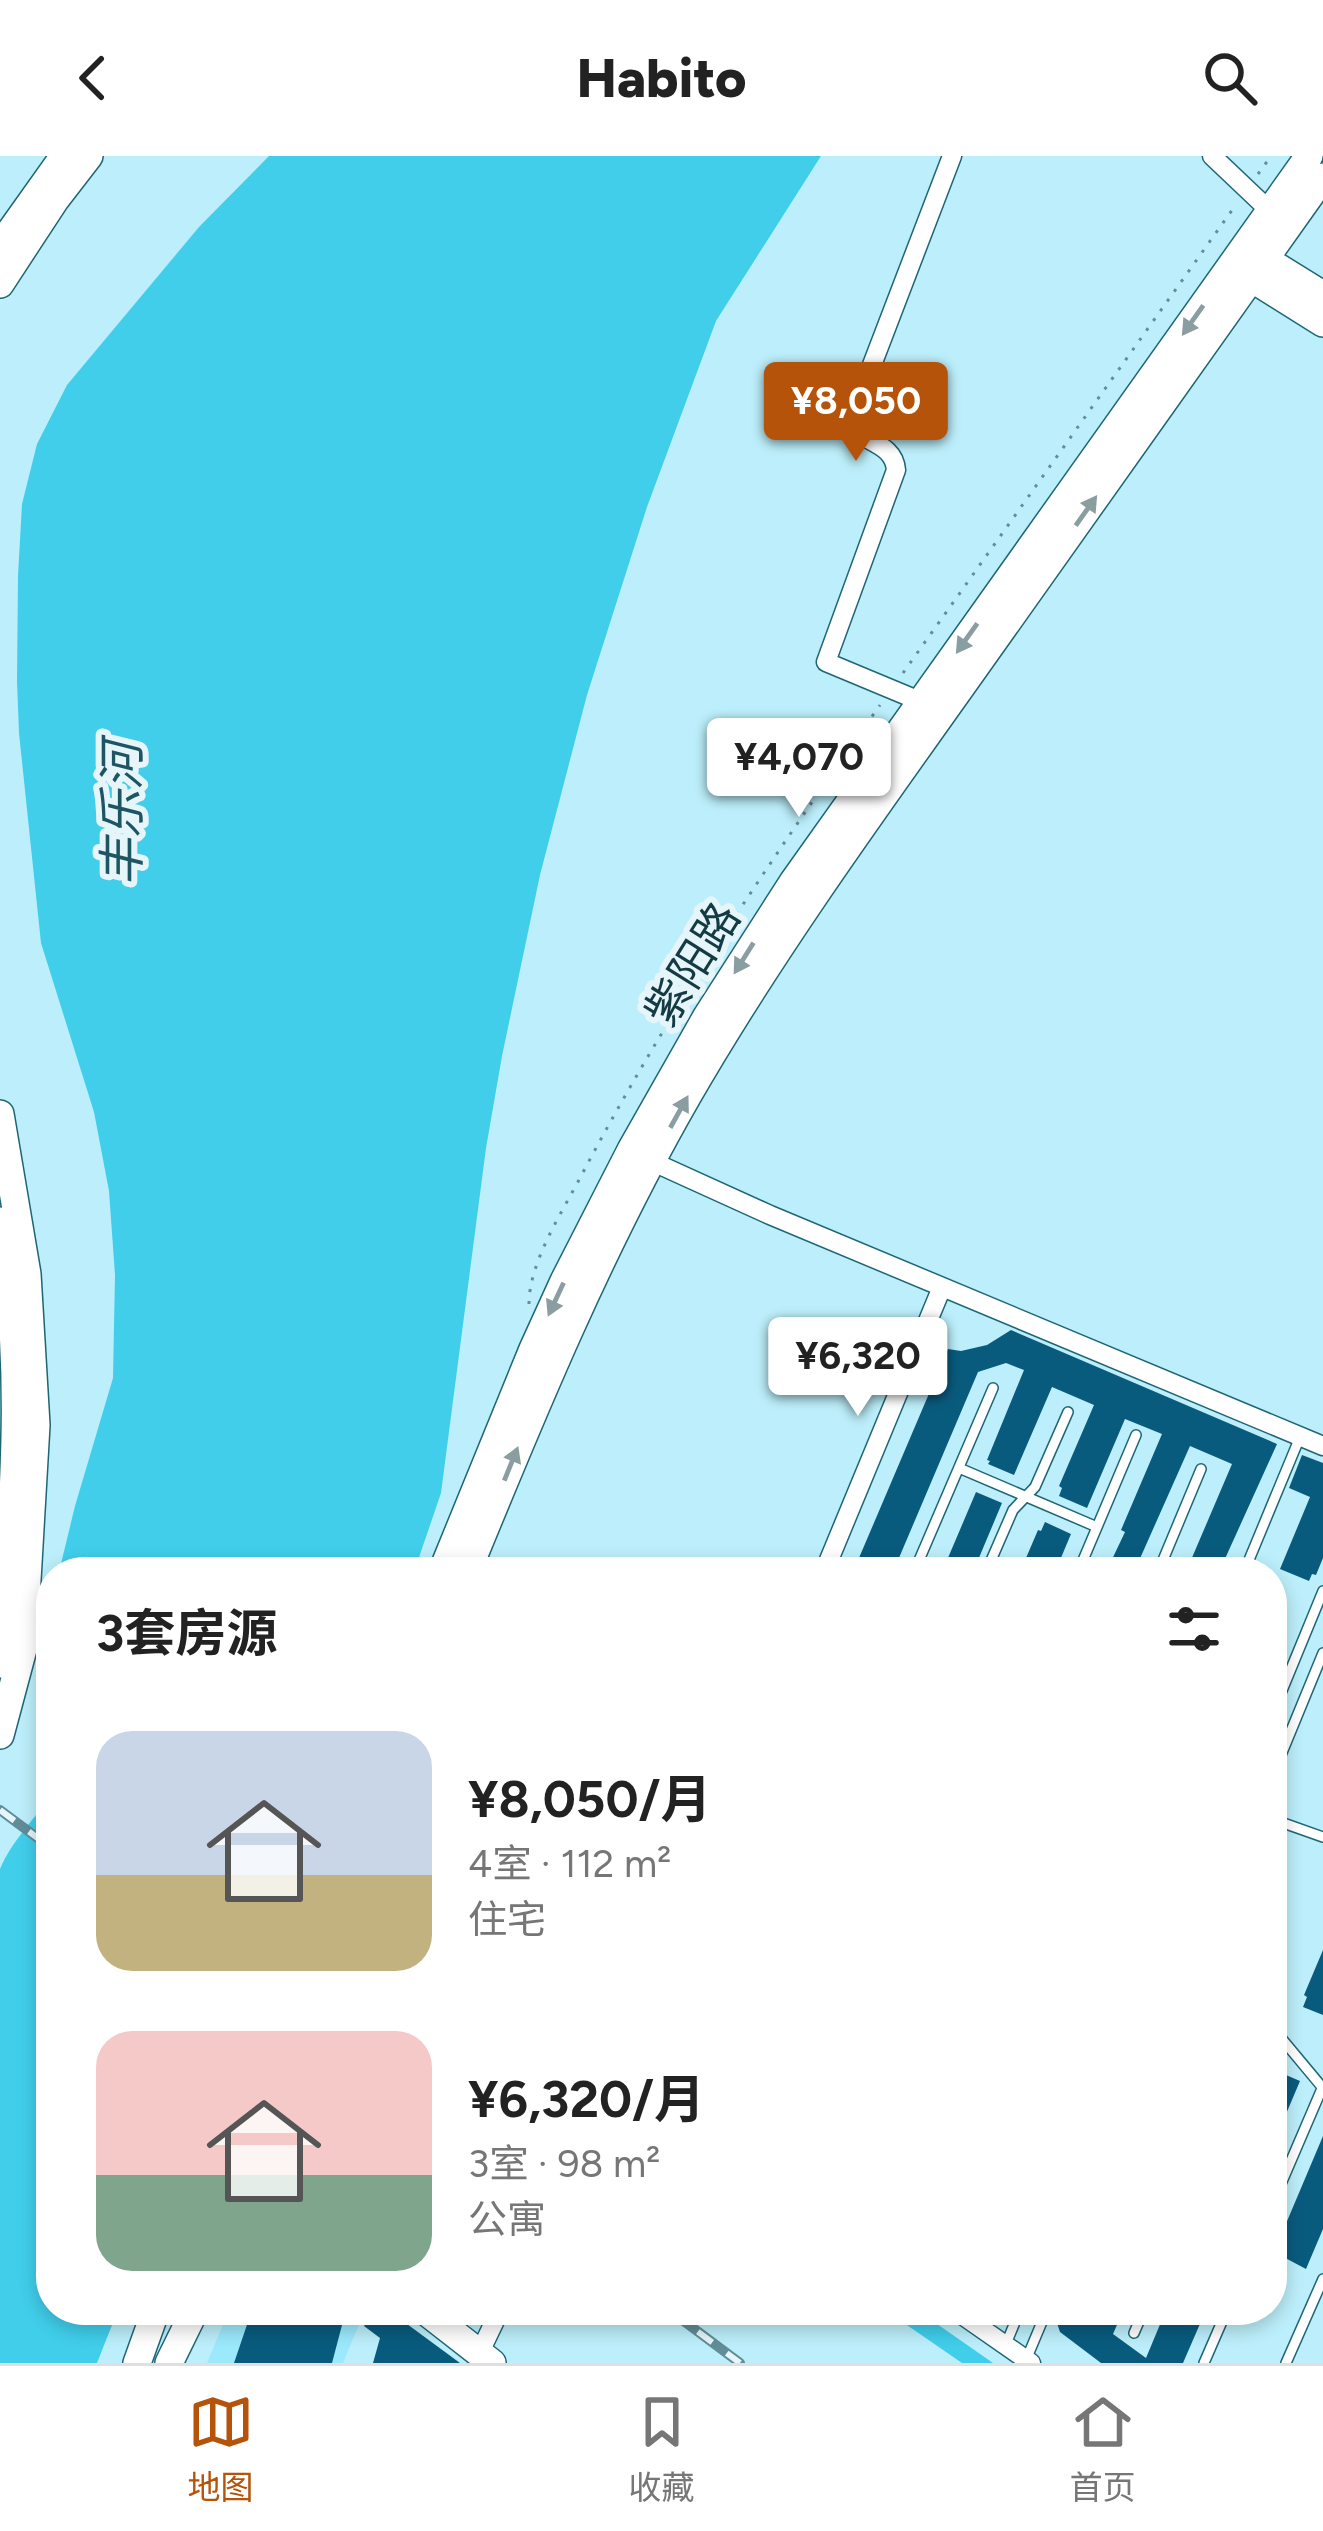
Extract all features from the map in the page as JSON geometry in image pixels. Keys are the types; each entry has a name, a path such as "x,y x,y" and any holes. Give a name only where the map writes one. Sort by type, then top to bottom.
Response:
{"main road":[{"path":"0,246 64,156"},
{"path":"0,284 89,156"},
{"name":"紫阳路","path":"473,1557 585,1291 727,1028 1248,262 1270,211 1309,156"},
{"name":"紫阳路","path":"448,1557 533,1348 631,1150 749,949 922,702 1248,262 1323,177"},
{"path":"1248,262 1323,296"},
{"path":"1248,262 1323,323"},
{"path":"0,1114 27,1274 36,1425 23,1649 0,1735"},
{"path":"0,1222 15,1368 1,1652"},
{"path":"137,2363 151,2325"},
{"path":"169,2363 187,2325"},
{"path":"443,2325 486,2358"}],"street":[{"path":"922,702 826,662 896,470 890,452 849,425 952,156"},
{"path":"1212,156 1270,211"},
{"path":"652,1161 1323,1446"},
{"path":"830,1557 942,1287"},
{"path":"486,2358 496,2325"},
{"path":"976,2325 1028,2361"}],"lane":[{"path":"920,1557 993,1388"},
{"path":"993,1557 1013,1510 1035,1487 1068,1412"},
{"path":"1084,1557 1136,1435"},
{"path":"1250,1557 1300,1437"},
{"path":"958,1468 1097,1527"},
{"path":"1164,1557 1201,1469"},
{"path":"1287,1678 1323,1591"},
{"path":"1287,1741 1323,1653"},
{"path":"1287,1825 1323,1837"},
{"path":"1287,2045 1323,2087 1287,2170"},
{"path":"1286,2363 1323,2279"},
{"path":"1005,2345 1014,2325"},
{"path":"1028,2361 1041,2325"},
{"path":"1134,2333 1137,2325"},
{"path":"1204,2363 1220,2325"}],"shaded area":[{"path":"223,2325 359,2325 343,2363 207,2363"}],"water":[{"name":"丰乐河","path":"269,156 821,156 716,321 647,507 587,695 540,875 502,1056 441,1493 419,1557 63,1557 113,1378 115,1275 109,1191 94,1112 41,943 19,733 22,504 37,444 67,385 199,227"},
{"path":"36,1814 36,2325 112,2325 97,2363 0,2363 0,1869"},
{"path":"907,2325 939,2325 993,2363 962,2363"}],"building":[{"path":"1011,1330 1277,1444 1226,1557 1192,1557 1232,1464 1190,1446 1141,1557 1113,1557 1162,1434 1125,1419 1087,1508 1059,1496 1059,1486 1094,1405 1052,1387 1014,1475 988,1464 1024,1370 1006,1363 978,1372 899,1557 859,1557 948,1349 987,1345"},
{"path":"1302,1455 1323,1463 1323,1558 1309,1581 1287,1572 1285,1557 1310,1497 1289,1488"},
{"path":"976,1492 1002,1503 979,1557 948,1557"},
{"path":"1045,1522 1071,1534 1061,1557 1026,1557"},
{"path":"1323,1950 1323,2015 1303,2007"},
{"path":"1287,2075 1300,2081 1287,2112"},
{"path":"1323,2136 1323,2229 1306,2269 1287,2259 1287,2221"},
{"path":"247,2325 342,2325 332,2363 234,2363"},
{"path":"408,2325 460,2363 373,2363 380,2338 364,2326"},
{"path":"1058,2325 1117,2325 1113,2334 1146,2358 1160,2325 1199,2325 1183,2363 1101,2363 1060,2332"}],"railway":[{"path":"0,1810 36,1837"},
{"path":"689,2325 740,2363"}]}
